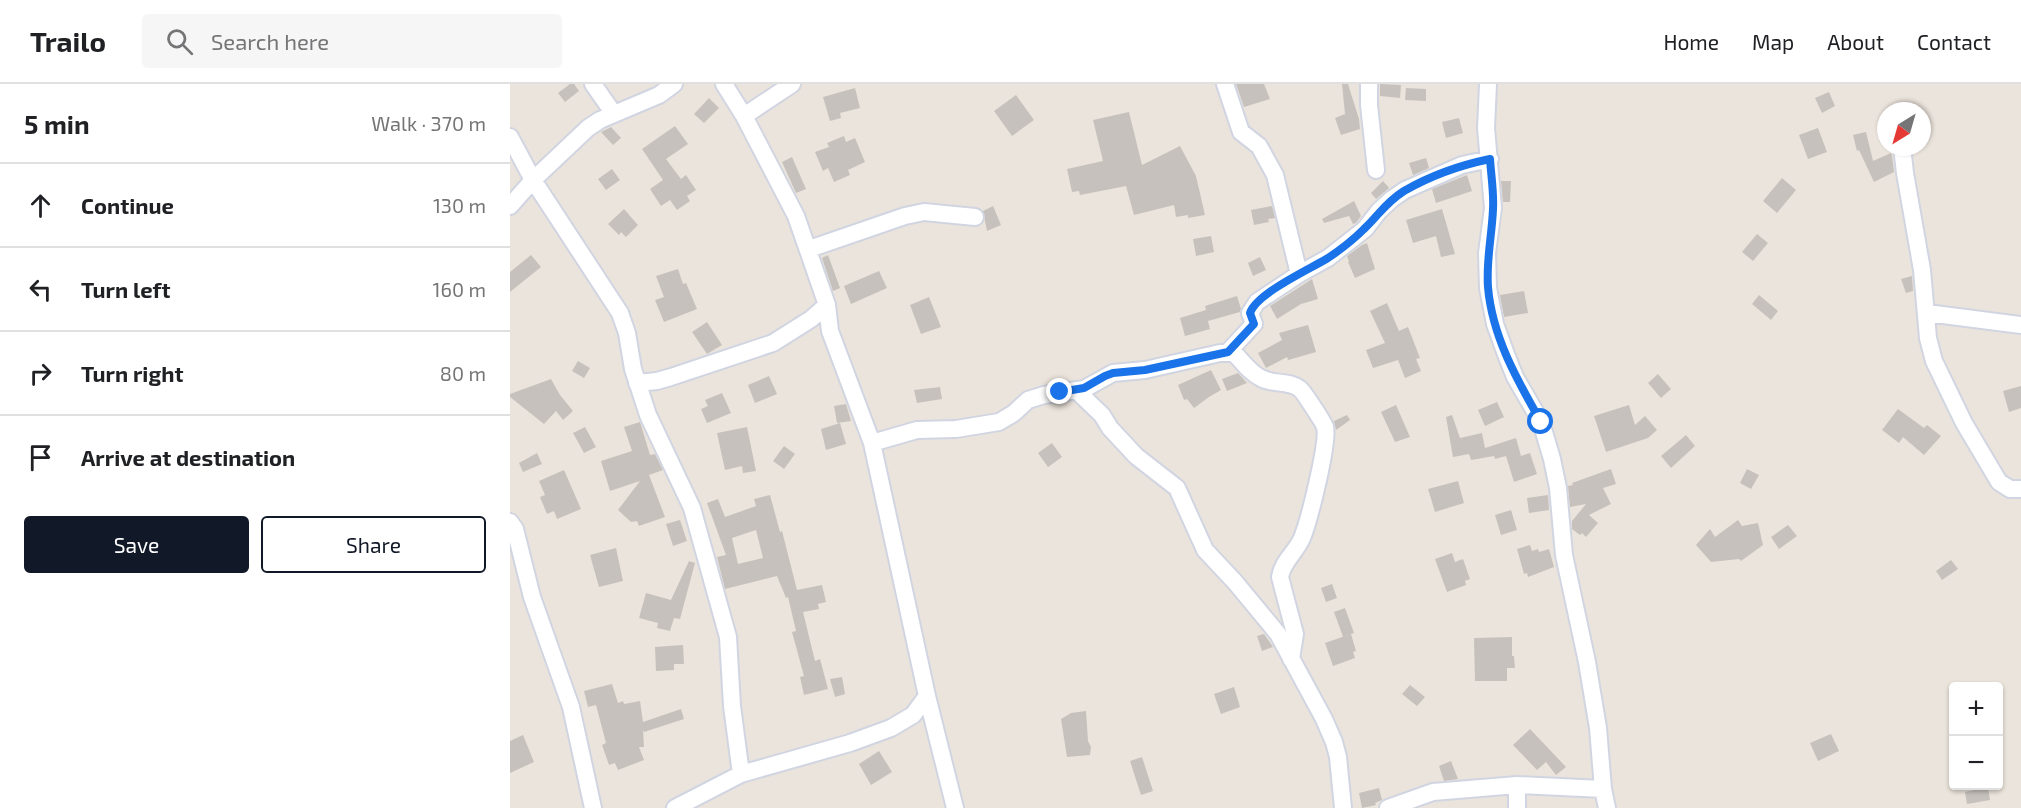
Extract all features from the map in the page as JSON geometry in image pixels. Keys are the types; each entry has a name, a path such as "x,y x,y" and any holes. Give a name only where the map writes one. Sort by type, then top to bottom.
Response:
{"street":[{"path":"593,84 614,114"},
{"path":"510,206 533,180 588,128 659,95 674,84"},
{"path":"724,84 744,116 796,216 827,305 830,331 872,444 927,696 955,808"},
{"path":"744,116 792,84"},
{"path":"1225,84 1241,132 1259,146 1275,175 1299,274"},
{"path":"1369,84 1376,170"},
{"path":"1488,84 1486,128 1493,208 1487,253 1488,288 1495,324 1507,357 1515,377 1541,422 1552,459 1558,488 1564,555 1587,662 1598,728 1603,789 1607,808"},
{"path":"510,137 533,180 620,313 627,333 637,383 648,415 692,508 728,637 732,706 741,774"},
{"path":"1903,156 1922,270 1928,338 1935,361 1964,423 2000,482 2010,489 2021,489"},
{"path":"1228,352 1254,324 1250,313 1257,302 1338,250 1365,229 1386,205 1406,190 1462,165 1490,159"},
{"path":"809,249 905,216 924,212 975,217"},
{"path":"637,383 671,377 773,343 811,319 827,305"},
{"path":"1927,313 2021,325"},
{"path":"872,444 901,433 917,430 956,429 999,422 1008,418 1028,400 1077,391 1113,373 1145,370 1228,352 1234,354 1261,379 1288,383 1301,390 1325,426 1323,454 1302,538 1281,571 1280,577 1295,634 1291,659"},
{"path":"1077,391 1102,415 1110,428 1136,456 1177,488 1204,550 1278,634 1334,742 1338,757 1343,808"},
{"path":"512,528 532,597 571,707 593,808"},
{"path":"675,808 741,774 850,743 891,728 913,715 927,696"},
{"path":"1388,808 1433,792 1516,785 1603,789"},
{"path":"1516,785 1518,808"}],"building":[{"path":"570,84 574,84 579,91 565,102 558,93"},
{"path":"1236,84 1264,84 1270,99 1244,107"},
{"path":"1342,84 1348,84 1360,129 1341,135 1335,118 1345,114"},
{"path":"1380,84 1401,85 1400,98 1380,96"},
{"path":"855,88 860,108 840,113 841,118 830,121 823,97"},
{"path":"1406,88 1426,89 1426,101 1405,100"},
{"path":"1829,92 1835,106 1822,113 1815,98"},
{"path":"1016,95 1034,120 1012,136 994,111"},
{"path":"709,98 719,108 704,123 694,114"},
{"path":"1129,112 1142,165 1180,146 1196,176 1205,215 1188,218 1188,215 1176,217 1174,205 1134,215 1126,186 1080,195 1079,191 1072,192 1067,169 1103,161 1093,120"},
{"path":"1459,118 1463,133 1446,138 1442,122"},
{"path":"675,126 688,144 666,159 681,179 686,175 696,190 687,196 690,201 677,210 670,200 661,206 650,189 663,180 642,149"},
{"path":"611,127 621,138 613,145 601,132"},
{"path":"1818,128 1827,152 1808,159 1799,135"},
{"path":"1866,132 1873,161 1884,156 1892,156 1894,172 1874,182 1859,150 1857,151 1853,135"},
{"path":"844,136 846,142 855,138 865,162 848,170 850,175 834,182 828,168 823,171 815,152 829,147 827,143"},
{"path":"792,157 806,189 796,193 782,162"},
{"path":"1426,158 1429,168 1413,175 1409,163"},
{"path":"612,169 620,180 606,190 598,179"},
{"path":"1467,175 1472,191 1436,203 1432,189"},
{"path":"1782,178 1796,190 1777,213 1763,201"},
{"path":"1383,181 1389,188 1376,199 1371,193"},
{"path":"1501,181 1511,181 1510,202 1503,202"},
{"path":"1354,201 1361,216 1356,223 1353,224 1349,216 1324,223 1322,219"},
{"path":"993,206 1001,225 987,231 983,211"},
{"path":"1272,206 1275,218 1268,219 1269,222 1254,225 1251,210"},
{"path":"624,209 638,225 626,237 621,232 619,235 608,224"},
{"path":"1442,209 1455,254 1441,257 1436,236 1413,243 1406,220"},
{"path":"1757,234 1768,243 1753,261 1742,252"},
{"path":"1211,236 1214,252 1196,256 1193,239"},
{"path":"1367,243 1375,269 1355,278 1347,256"},
{"path":"531,255 541,267 510,292 510,272"},
{"path":"828,255 840,288 833,291 822,258"},
{"path":"1260,257 1266,270 1253,276 1248,263"},
{"path":"678,269 683,284 686,283 697,309 664,322 655,300 664,297 656,276"},
{"path":"879,271 887,288 851,304 844,286"},
{"path":"1912,276 1913,291 1906,293 1901,279"},
{"path":"1312,279 1318,299 1301,304 1277,319 1270,306"},
{"path":"1524,291 1528,313 1504,317 1500,295"},
{"path":"1759,295 1778,311 1771,320 1752,304"},
{"path":"1237,296 1240,312 1208,321 1210,329 1185,336 1180,318 1206,310 1205,306"},
{"path":"929,297 941,327 921,334 910,305"},
{"path":"1387,303 1399,331 1408,327 1420,358 1416,359 1421,371 1405,378 1398,360 1373,368 1366,350 1385,343 1370,311"},
{"path":"707,322 722,345 707,354 692,332"},
{"path":"1308,325 1316,352 1288,360 1287,357 1266,368 1258,353 1282,340 1279,333"},
{"path":"578,361 590,368 584,378 572,371"},
{"path":"1211,370 1221,390 1194,408 1187,399 1184,400 1178,385"},
{"path":"1238,373 1247,383 1227,391 1222,379"},
{"path":"1658,374 1671,389 1661,398 1648,383"},
{"path":"769,376 777,394 755,403 748,385"},
{"path":"551,379 573,411 563,420 556,411 544,424 510,397 510,394"},
{"path":"2021,386 2021,408 2009,412 2003,391"},
{"path":"940,387 942,399 917,403 914,390"},
{"path":"722,393 731,413 707,423 701,409 708,406 705,400"},
{"path":"1497,402 1504,417 1485,426 1478,410"},
{"path":"846,404 851,421 837,423 834,406"},
{"path":"1396,405 1410,437 1395,442 1381,412"},
{"path":"1629,405 1635,425 1645,416 1657,430 1648,438 1606,452 1594,416"},
{"path":"1898,409 1924,428 1927,425 1941,436 1924,455 1903,437 1899,443 1882,430"},
{"path":"1347,415 1350,420 1336,430 1334,421"},
{"path":"1452,415 1460,438 1482,433 1485,448 1516,438 1521,456 1530,453 1537,474 1514,482 1506,456 1471,460 1469,454 1453,457 1446,417"},
{"path":"640,422 650,455 655,454 663,470 649,475 665,517 639,526 637,521 631,522 618,510 640,481 610,491 601,461 632,451 624,427"},
{"path":"840,423 846,444 826,450 821,429"},
{"path":"585,427 596,447 584,453 573,433"},
{"path":"747,427 756,471 743,473 742,466 725,470 717,433"},
{"path":"1686,435 1695,446 1671,468 1661,456"},
{"path":"1052,443 1062,457 1048,467 1038,453"},
{"path":"784,446 795,454 784,469 773,461"},
{"path":"537,453 542,464 523,472 519,463"},
{"path":"1611,469 1616,484 1603,488 1611,504 1589,515 1598,523 1586,537 1582,533 1580,535 1572,529 1572,521 1586,504 1570,507 1568,486"},
{"path":"1747,469 1759,475 1751,489 1740,483"},
{"path":"564,470 581,509 557,519 554,511 547,514 540,497 545,495 539,481"},
{"path":"1458,481 1464,503 1435,512 1428,489"},
{"path":"770,495 797,590 822,585 826,602 818,604 819,609 803,612 815,661 820,659 828,689 804,695 800,677 804,676 792,632 796,631 788,597 786,598 777,576 725,589 717,557 726,555 707,503 718,499 725,517 756,506 754,499","holes":["756,530 763,558 738,564 732,538"]},
{"path":"1548,495 1549,510 1529,513 1527,498"},
{"path":"1511,510 1517,530 1501,535 1495,515"},
{"path":"680,520 687,541 673,546 666,524"},
{"path":"1738,520 1742,526 1758,523 1763,545 1741,561 1739,559 1711,562 1696,545 1710,529 1715,537"},
{"path":"1788,525 1797,536 1779,549 1771,537"},
{"path":"1530,545 1532,551 1538,549 1539,552 1549,549 1554,567 1528,577 1527,573 1524,574 1517,549"},
{"path":"616,548 623,581 599,587 590,555"},
{"path":"1452,553 1455,562 1463,559 1470,579 1465,581 1466,585 1447,592 1435,559"},
{"path":"1951,560 1958,569 1942,580 1936,571"},
{"path":"689,561 695,563 680,619 674,618 670,631 657,628 658,623 639,618 646,593 671,600"},
{"path":"1332,584 1337,598 1326,602 1321,588"},
{"path":"1345,608 1354,633 1343,637 1334,612"},
{"path":"1264,634 1273,647 1262,651 1257,636"},
{"path":"1351,634 1356,651 1353,652 1355,658 1333,666 1325,643"},
{"path":"1512,637 1512,656 1514,656 1515,668 1507,668 1507,681 1475,681 1474,638"},
{"path":"683,645 684,664 674,664 674,670 656,671 655,647"},
{"path":"842,677 845,694 835,697 830,679"},
{"path":"612,684 618,703 640,701 643,722 681,709 684,719 644,732 643,730 644,747 639,747 644,760 618,770 615,763 609,765 602,745 606,743 596,705 588,707 584,691"},
{"path":"1410,685 1425,697 1417,706 1402,694"},
{"path":"1234,687 1240,707 1221,714 1214,694"},
{"path":"1086,711 1090,755 1067,757 1061,719 1071,713"},
{"path":"1530,729 1566,767 1556,775 1546,762 1537,770 1513,745"},
{"path":"1831,734 1839,751 1818,761 1810,743"},
{"path":"523,735 534,762 510,773 510,741"},
{"path":"879,751 892,772 871,785 859,764"},
{"path":"1142,757 1153,791 1141,795 1130,761"},
{"path":"1451,761 1458,779 1444,781 1439,766"},
{"path":"1379,788 1382,800 1375,803 1376,805 1362,808 1359,793"},
{"path":"1988,790 1990,800 1967,804 1965,792"}],"route":[{"path":"1060,392 1077,391 1113,373 1145,370 1228,352 1254,324 1250,313 1257,302 1328,258 1365,229 1392,199 1419,183 1462,165 1490,159 1493,208 1487,253 1488,288 1495,324 1507,357 1515,377 1541,422"}]}
